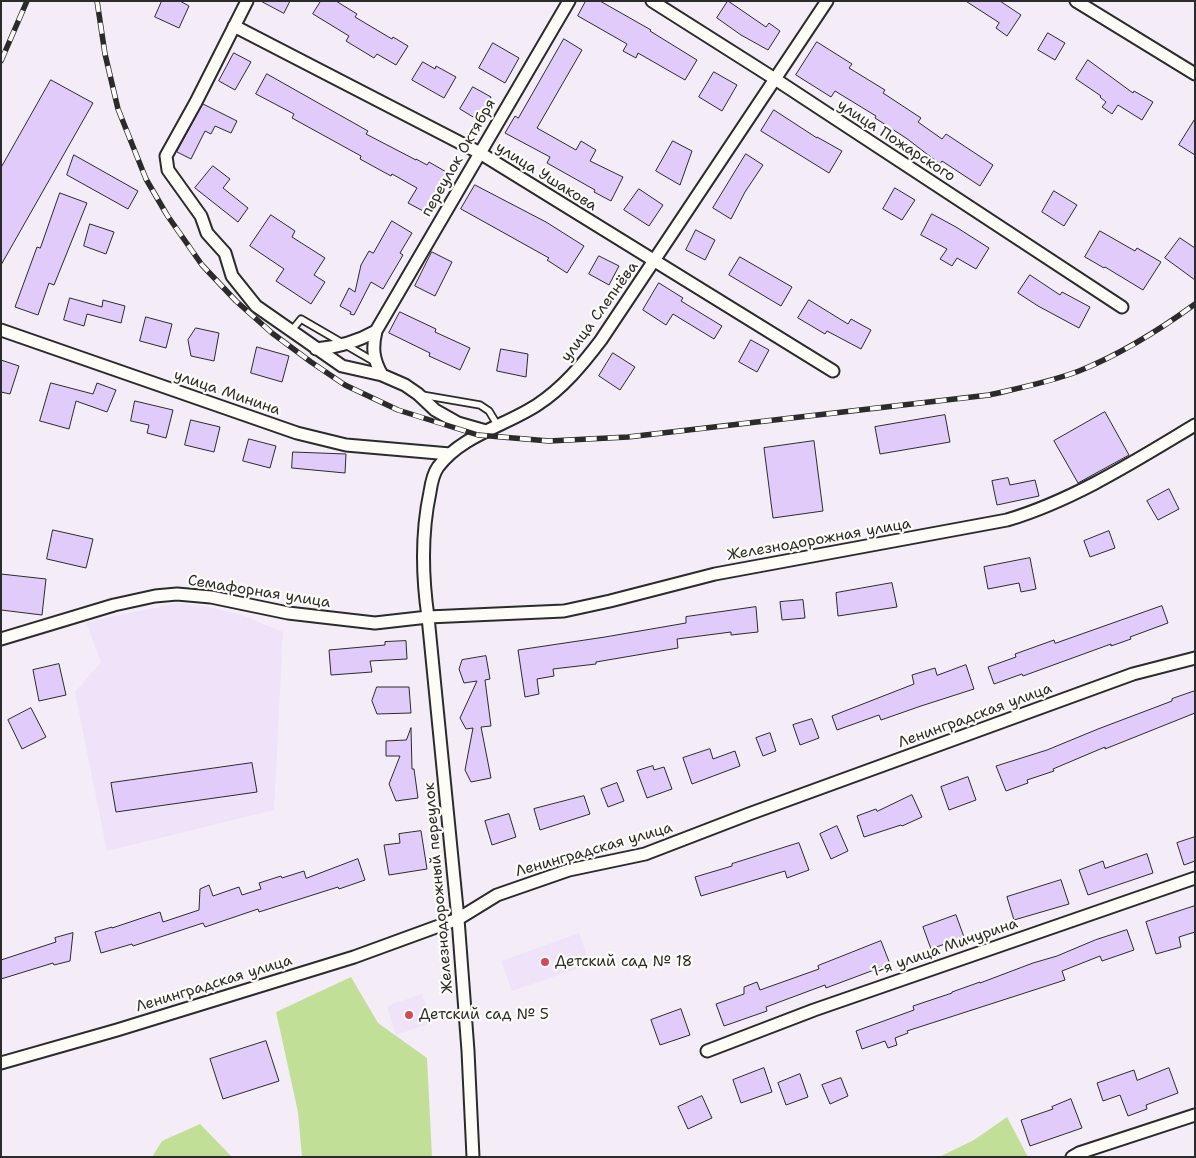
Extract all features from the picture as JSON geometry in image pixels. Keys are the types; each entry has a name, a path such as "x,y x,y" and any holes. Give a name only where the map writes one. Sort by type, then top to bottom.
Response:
{"street":[{"path":"247,1 196,102 166,156 168,170 200,216 207,233 225,253 232,276 256,306 342,366 382,375 405,385 435,410 458,423 486,431"},
{"name":"переулок Октября","path":"374,362 372,345 376,331 569,1"},
{"name":"улица Пожарского","path":"652,1 775,79 1122,308"},
{"name":"улица Слепнёва","path":"428,617 423,587 423,540 425,512 436,469 450,454 486,431 536,406 554,393 577,371 601,340 827,1"},
{"path":"1076,1 1195,74"},
{"name":"улица Ушакова","path":"234,26 480,153 833,372"},
{"name":"улица Минина","path":"1,330 297,433 346,445 450,454"},
{"path":"316,349 346,345 376,331"},
{"path":"374,362 382,375"},
{"name":"Железнодорожная улица","path":"428,617 564,611 715,574 1006,520 1037,511 1096,482 1129,465 1195,425"},
{"name":"Семафорная улица","path":"1,639 114,605 155,596 177,594 211,597 288,613 375,623 428,617"},
{"name":"Железнодорожный переулок","path":"428,617 458,919 468,1051 473,1157"},
{"name":"Ленинградская улица","path":"1,1063 117,1030 344,960 458,919 497,895 569,870 645,854 776,804 1133,674 1195,658"},
{"name":"1-я улица Мичурина","path":"707,1051 814,1010 1195,878"},
{"path":"1072,1157 1079,1153 1195,1115"}],"lane":[{"path":"292,330 301,318 374,362"},
{"path":"418,394 480,405 489,411 498,426"}],"shaded area":[{"path":"179,603 209,607 242,615 283,632 274,810 107,851 75,692 101,662 86,622"},
{"name":"Детский сад № 18","path":"579,933 590,964 512,991 501,961"},
{"name":"Детский сад № 5","path":"422,994 431,1023 396,1035 387,1006"}],"green space":[{"path":"351,977 378,1023 427,1058 432,1157 302,1157 298,1112 276,1012"},
{"path":"1007,1117 1028,1157 939,1157 974,1140"},
{"path":"200,1124 232,1157 152,1157 162,1141"}],"building":[{"path":"162,1 180,1 189,6 179,28 155,17"},
{"path":"261,1 290,1 284,13"},
{"path":"321,1 336,1 357,14 355,17 392,39 393,37 408,46 396,65 377,54 374,58 346,41 349,36 313,14"},
{"path":"586,1 600,1 651,30 697,60 685,80 638,53 636,58 623,51 627,44 578,16"},
{"path":"728,1 766,27 769,23 780,31 768,50 741,35 717,18"},
{"path":"966,1 1000,1 1021,15 1007,36 996,28 999,23"},
{"path":"1048,33 1065,43 1055,60 1038,50"},
{"path":"564,39 582,50 537,128 576,150 581,141 596,150 590,161 623,177 611,201 547,163 550,157 505,133 515,116 518,118"},
{"path":"817,42 852,64 849,68 885,90 883,93 921,118 918,122 942,139 946,134 993,165 980,186 942,161 940,164 906,138 875,118 876,116 835,91 831,97 796,75"},
{"path":"493,43 519,58 505,83 479,68"},
{"path":"234,53 251,62 235,90 219,81"},
{"path":"1088,60 1133,93 1134,91 1153,102 1142,120 1118,105 1112,114 1102,107 1106,102 1101,96 1076,79"},
{"path":"423,62 435,69 436,66 456,77 444,98 412,80"},
{"path":"714,72 737,85 722,111 699,97"},
{"path":"267,74 368,131 366,134 416,160 427,165 429,162 448,173 425,212 408,203 417,188 360,159 361,156 292,118 294,114 256,94"},
{"path":"51,80 93,103 1,265 1,168"},
{"path":"473,87 491,97 478,120 460,109"},
{"path":"203,104 237,121 231,133 215,126 211,134 205,131 191,159 177,152"},
{"path":"774,110 817,138 842,151 829,173 761,131"},
{"path":"1195,119 1195,155 1179,145"},
{"path":"673,141 692,151 680,185 656,171"},
{"path":"746,154 763,165 745,192 731,219 713,208"},
{"path":"74,155 138,191 128,209 67,175"},
{"path":"213,166 230,179 223,188 248,208 238,222 195,188"},
{"path":"475,185 546,222 584,246 567,273 547,260 549,258 461,209"},
{"path":"895,188 915,200 902,220 883,209"},
{"path":"639,189 663,205 649,226 624,210"},
{"path":"1054,191 1077,205 1064,226 1042,212"},
{"path":"60,193 87,203 54,285 49,283 38,315 15,307 37,247 40,248"},
{"path":"932,214 989,248 976,269 957,258 952,266 940,259 947,249 921,235"},
{"path":"271,215 295,231 292,237 325,258 314,275 325,282 311,304 276,281 284,269 250,246"},
{"path":"392,221 412,233 400,253 403,255 383,289 371,282 354,315 350,314 351,312 340,306 349,288 355,292 361,265 369,251 373,253"},
{"path":"90,224 114,232 106,254 84,246"},
{"path":"696,230 715,240 705,260 686,250"},
{"path":"1100,231 1135,251 1137,248 1161,262 1143,290 1085,257"},
{"path":"1180,238 1195,248 1195,280 1165,258"},
{"path":"432,252 452,262 435,296 415,286"},
{"path":"599,256 619,266 609,285 589,274"},
{"path":"740,257 792,287 781,306 729,275"},
{"path":"1030,275 1060,295 1062,292 1090,307 1079,328 1018,293"},
{"path":"659,283 683,298 681,301 722,326 714,339 673,314 666,325 643,310"},
{"path":"70,298 102,307 103,300 125,306 121,323 87,314 84,326 64,320"},
{"path":"809,300 848,324 851,319 871,330 861,349 827,331 825,334 798,318"},
{"path":"400,312 436,329 435,332 470,348 460,370 429,356 430,353 389,333"},
{"path":"146,317 172,324 166,348 140,341"},
{"path":"196,328 219,333 214,361 191,356 188,340"},
{"path":"751,340 769,350 757,372 739,362"},
{"path":"257,347 289,356 282,382 251,373"},
{"path":"501,349 528,354 526,377 497,371"},
{"path":"613,353 635,367 620,390 599,376"},
{"path":"1,360 19,366 10,394 1,392"},
{"path":"51,383 93,394 97,383 116,390 107,412 76,401 69,429 40,421"},
{"path":"135,401 173,410 166,438 147,433 149,425 131,421"},
{"path":"1105,412 1129,455 1078,483 1054,441"},
{"path":"945,415 950,442 880,454 875,427"},
{"path":"191,420 220,427 214,452 185,445"},
{"path":"249,439 276,446 270,468 243,461"},
{"path":"814,441 823,511 773,518 764,448"},
{"path":"293,452 346,454 345,473 292,468"},
{"path":"1008,478 1010,485 1035,480 1039,496 997,505 992,481"},
{"path":"1169,489 1179,509 1158,520 1147,501"},
{"path":"53,530 93,539 86,568 47,559"},
{"path":"1109,531 1115,548 1090,557 1084,541"},
{"path":"1030,558 1036,589 1021,592 1019,583 988,589 984,567"},
{"path":"1,574 46,579 42,615 1,610"},
{"path":"892,583 897,607 838,616 836,593"},
{"path":"803,600 805,618 782,620 780,602"},
{"path":"1162,606 1168,623 1130,637 1131,639 994,684 988,667 1016,657 1015,654 1054,640 1055,643"},
{"path":"756,607 758,632 731,635 731,632 677,639 678,648 596,662 596,664 553,669 554,676 537,679 539,694 525,697 518,650 686,623 686,617"},
{"path":"406,641 407,659 370,661 372,672 331,675 329,650 385,645 385,642"},
{"path":"486,656 490,679 485,680 491,726 481,727 491,778 471,782 465,770 473,728 466,729 460,718 477,681 464,683 459,669 462,660"},
{"path":"59,664 66,695 39,701 33,670"},
{"path":"966,665 974,689 881,720 879,715 837,730 832,716 914,684 912,675 935,668 937,675"},
{"path":"377,687 409,687 411,713 377,714 372,701"},
{"path":"1195,691 1195,713 1105,749 1105,747 1053,769 1054,771 1027,780 1028,783 1006,791 996,766 1047,750"},
{"path":"31,708 46,737 22,749 8,720"},
{"path":"812,719 819,738 800,745 793,725"},
{"path":"411,728 412,769 414,769 418,798 396,801 389,784 400,756 386,756 386,741 406,740"},
{"path":"770,733 776,751 763,756 756,738"},
{"path":"710,749 713,759 735,751 740,766 692,784 683,758"},
{"path":"252,763 257,792 116,812 111,783"},
{"path":"653,766 654,770 664,767 672,789 647,798 637,771"},
{"path":"968,777 976,800 949,810 941,787"},
{"path":"617,783 624,801 608,807 601,789"},
{"path":"912,795 922,817 902,826 864,837 857,816 876,809 877,811"},
{"path":"584,796 590,814 540,830 534,809"},
{"path":"509,814 516,837 492,845 485,821"},
{"path":"837,826 848,851 831,859 820,834"},
{"path":"421,831 427,869 389,875 384,845 400,843 399,834"},
{"path":"1195,837 1195,861 1184,865 1177,843"},
{"path":"799,843 809,870 787,878 785,871 701,896 695,877"},
{"path":"1147,854 1153,873 1088,895 1079,870 1103,861 1105,868"},
{"path":"358,859 365,880 259,912 258,909 205,927 203,923 133,946 132,944 101,953 95,932 160,912 163,922 199,910 200,889 209,885 213,896 239,887 242,895 261,889 259,883 281,876 282,878 304,871 306,878"},
{"path":"1061,880 1069,904 1014,920 1007,897"},
{"path":"1195,906 1195,932 1179,937 1181,947 1156,954 1146,922"},
{"path":"956,915 964,937 931,949 923,927"},
{"path":"1127,930 1134,950 1102,961 1100,956 1062,971 1065,980 907,1031 908,1033 895,1038 897,1045 888,1048 885,1041 862,1049 856,1031 914,1010 913,1006"},
{"path":"73,933 70,961 54,965 53,963 1,979 1,960 56,942 55,938"},
{"path":"881,941 890,964 826,988 825,985 766,1007 767,1011 724,1026 716,1004 744,994 744,987 757,982 760,990 819,969 818,966"},
{"path":"681,1009 690,1035 660,1045 651,1020"},
{"path":"266,1041 279,1081 223,1099 210,1059"},
{"path":"764,1068 772,1092 741,1103 733,1080"},
{"path":"1169,1068 1178,1093 1146,1105 1147,1109 1128,1116 1120,1095 1103,1101 1097,1083 1134,1070 1137,1080"},
{"path":"800,1074 808,1097 786,1105 778,1083"},
{"path":"841,1078 848,1096 830,1104 822,1085"},
{"path":"702,1096 712,1118 688,1129 678,1107"},
{"path":"1071,1099 1082,1128 1030,1146 1021,1120 1053,1109 1052,1107"}],"railway":[{"path":"1,61 27,1"},
{"path":"97,1 105,54 118,109 146,179 167,215 202,265 236,301 272,333 345,385 398,410 478,435 549,441 628,437 989,395 1057,378 1095,364 1139,341 1195,304"}],"place":[{"name":"Детский сад № 18","path":"545,962"},
{"name":"Детский сад № 5","path":"409,1015"}]}
